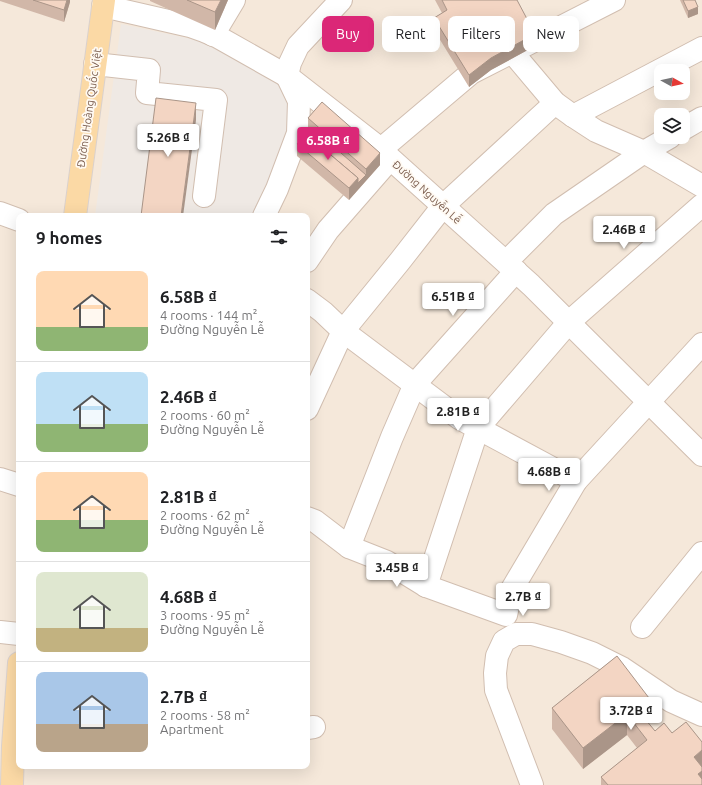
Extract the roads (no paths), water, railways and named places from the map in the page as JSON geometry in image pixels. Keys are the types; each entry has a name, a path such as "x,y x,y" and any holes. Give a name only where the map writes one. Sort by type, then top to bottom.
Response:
{"main road":[{"name":"Đường Hoàng Quốc Việt","path":"75,213 104,3"},
{"path":"8,776 13,746 16,706"}],"street":[{"path":"213,35 234,0"},
{"path":"265,213 277,189 298,133 299,101 287,76 290,63 298,46 341,0"},
{"path":"515,50 614,0"},
{"name":"Đường Nguyễn Lễ","path":"104,3 190,26 213,35 287,76 385,154 511,267 569,322 702,455"},
{"path":"573,116 702,48"},
{"path":"310,257 385,154 471,73 512,52 555,103 573,116 596,132 644,152 702,186"},
{"path":"95,64 149,70 147,93 216,100 204,196"},
{"path":"310,402 343,331 443,206 555,103"},
{"path":"690,125 702,118"},
{"path":"349,547 392,437 415,384 554,214 658,144"},
{"path":"426,586 478,428 569,322 702,205"},
{"path":"0,213 16,219"},
{"path":"310,302 343,331 459,418 576,481"},
{"path":"310,519 315,521 349,547 387,562 426,586 506,615 512,589 576,481 702,344"},
{"path":"0,479 16,484"},
{"path":"642,627 702,553"},
{"path":"0,632 16,634"},
{"path":"532,785 496,690 495,673 497,656 504,641 516,634 532,634 592,653 622,668 671,700 702,715"}]}
